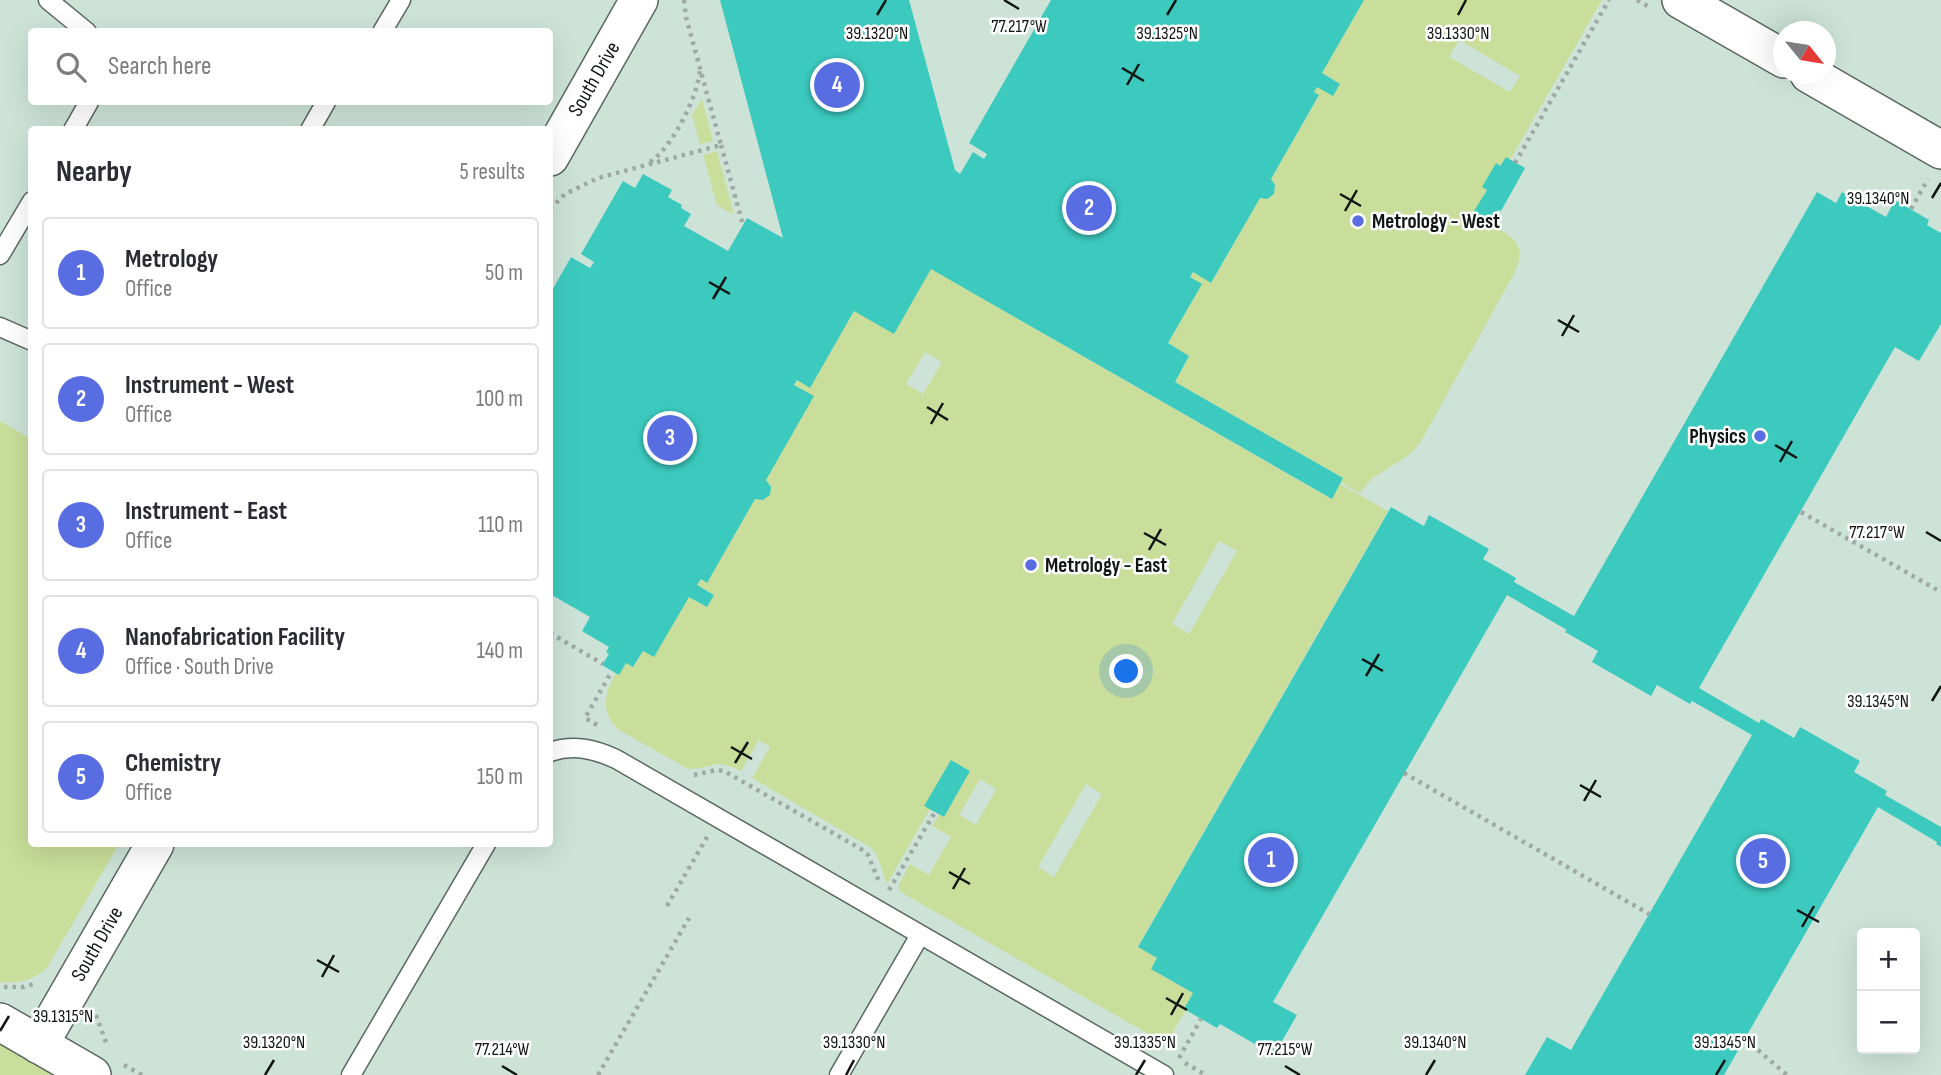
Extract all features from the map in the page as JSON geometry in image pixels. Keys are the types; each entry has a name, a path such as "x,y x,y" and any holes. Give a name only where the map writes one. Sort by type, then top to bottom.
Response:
{"street":[{"name":"South Drive","path":"553,152 639,0"},
{"path":"1681,0 1773,53"},
{"path":"1824,84 1937,160"},
{"name":"South Drive","path":"39,1045 153,847"},
{"path":"0,1022 92,1075"}],"lane":[{"path":"48,0 82,28"},
{"path":"384,28 401,0"},
{"path":"75,126 87,105"},
{"path":"312,126 324,105"},
{"path":"0,255 28,208"},
{"path":"0,327 28,339"},
{"path":"553,751 574,747 602,753 920,934 1172,1066"},
{"path":"351,1075 484,847"},
{"path":"839,1075 920,934"}],"path":[{"path":"684,0 686,17 743,225"},
{"path":"1515,163 1608,0"},
{"path":"645,166 666,147 687,111 696,92 700,66"},
{"path":"553,206 565,194 598,178 721,145"},
{"path":"1911,209 1937,160"},
{"path":"1801,512 1941,592"},
{"path":"553,635 603,664"},
{"path":"607,731 585,718 612,671"},
{"path":"686,775 724,771 861,849 868,855 881,887 888,893 935,812"},
{"path":"1404,774 1649,914"},
{"path":"667,906 718,818"},
{"path":"598,1075 689,918"},
{"path":"1201,1019 1172,1066 1206,1075"},
{"path":"1745,1039 1787,1075"}],"shaded area":[{"path":"0,0 1941,0 1941,1075 0,1075"}],"green space":[{"path":"1364,0 1602,0 1510,160 1506,157 1500,166 1496,164 1487,190 1472,217 1488,226 1490,224 1515,241 1520,253 1516,270 1420,443 1409,455 1374,477 1359,493 1341,482 1343,478 1175,382 1189,356 1168,343 1202,284 1190,277 1193,272 1212,282 1260,198 1267,199 1274,194 1275,185 1271,179 1319,96 1314,92 1317,87 1340,84 1322,73","holes":["1459,40 1520,76 1510,92 1449,57"]},
{"path":"702,99 713,141 700,144 692,115"},
{"path":"717,151 734,215 717,205 703,155"},
{"path":"931,269 1331,499 1340,484 1388,511 1138,946 1157,958 1151,969 1193,993 1166,1044 899,891 899,884 910,864 929,875 951,837 932,826 939,814 944,817 970,771 952,761 930,809 887,884 877,855 870,847 752,778 770,747 759,740 741,771 718,764 688,769 619,730 609,717 607,695 616,673 619,675 626,663 634,667 643,651 689,597 707,607 714,595 697,585 701,579 707,582 755,499 763,500 770,495 771,487 766,480 797,380 810,387 854,311","holes":["925,352 942,362 923,394 906,384","1219,541 1237,551 1189,634 1172,624","980,779 996,789 976,825 959,815","1086,784 1102,794 1054,877 1038,867"]},
{"path":"0,421 28,437 28,847 117,847 48,966 32,978 21,982 0,982"},
{"path":"0,1044 54,1075 0,1075"}],"building":[{"path":"720,0 909,0 955,170 960,174 973,152 984,159 987,154 969,143 1051,0 1364,0 1322,73 1340,84 1333,96 1317,87 1314,92 1319,95 1271,179 1275,185 1274,194 1267,199 1260,198 1211,283 1193,272 1190,277 1202,284 1168,343 1189,356 1175,382 1343,478 1332,499 931,269 894,334 854,311 810,388 797,380 794,385 814,396 766,480 771,487 770,495 763,500 755,499 707,583 701,579 697,585 714,595 707,607 689,597 654,657 643,651 633,667 626,663 619,675 602,665 609,654 606,652 609,647 582,631 590,617 553,596 553,289 571,257 590,268 594,262 581,254 623,181 635,188 643,174 672,190 668,197 691,214 684,226 728,251 747,218 783,238"},
{"path":"1506,157 1525,168 1501,211 1498,210 1488,226 1471,216 1487,190 1482,187 1496,163 1500,166"},
{"path":"1817,192 1836,203 1842,192 1886,217 1895,200 1929,220 1927,225 1941,233 1941,324 1919,361 1895,347 1699,688 1759,723 1761,719 1794,738 1800,727 1860,761 1854,772 1887,791 1885,795 1941,827 1941,847 1878,807 1724,1075 1525,1075 1547,1037 1571,1050 1752,735 1692,701 1690,704 1657,685 1651,696 1592,662 1598,651 1507,595 1273,1002 1297,1015 1274,1055 1220,1024 1217,1028 1184,1009 1193,993 1151,969 1157,958 1138,947 1391,507 1424,526 1429,515 1489,549 1483,559 1516,578 1514,582 1574,616"},
{"path":"951,760 970,771 944,817 924,806"}],"place":[{"name":"Nanofabrication Facility","path":"837,85"},
{"name":"Instrument - West","path":"1089,208"},
{"name":"Metrology - West","path":"1358,221"},
{"name":"Physics","path":"1760,436"},
{"name":"Instrument - East","path":"670,438"},
{"name":"Metrology - East","path":"1031,565"},
{"name":"Metrology","path":"1271,860"},
{"name":"Chemistry","path":"1763,861"}]}
